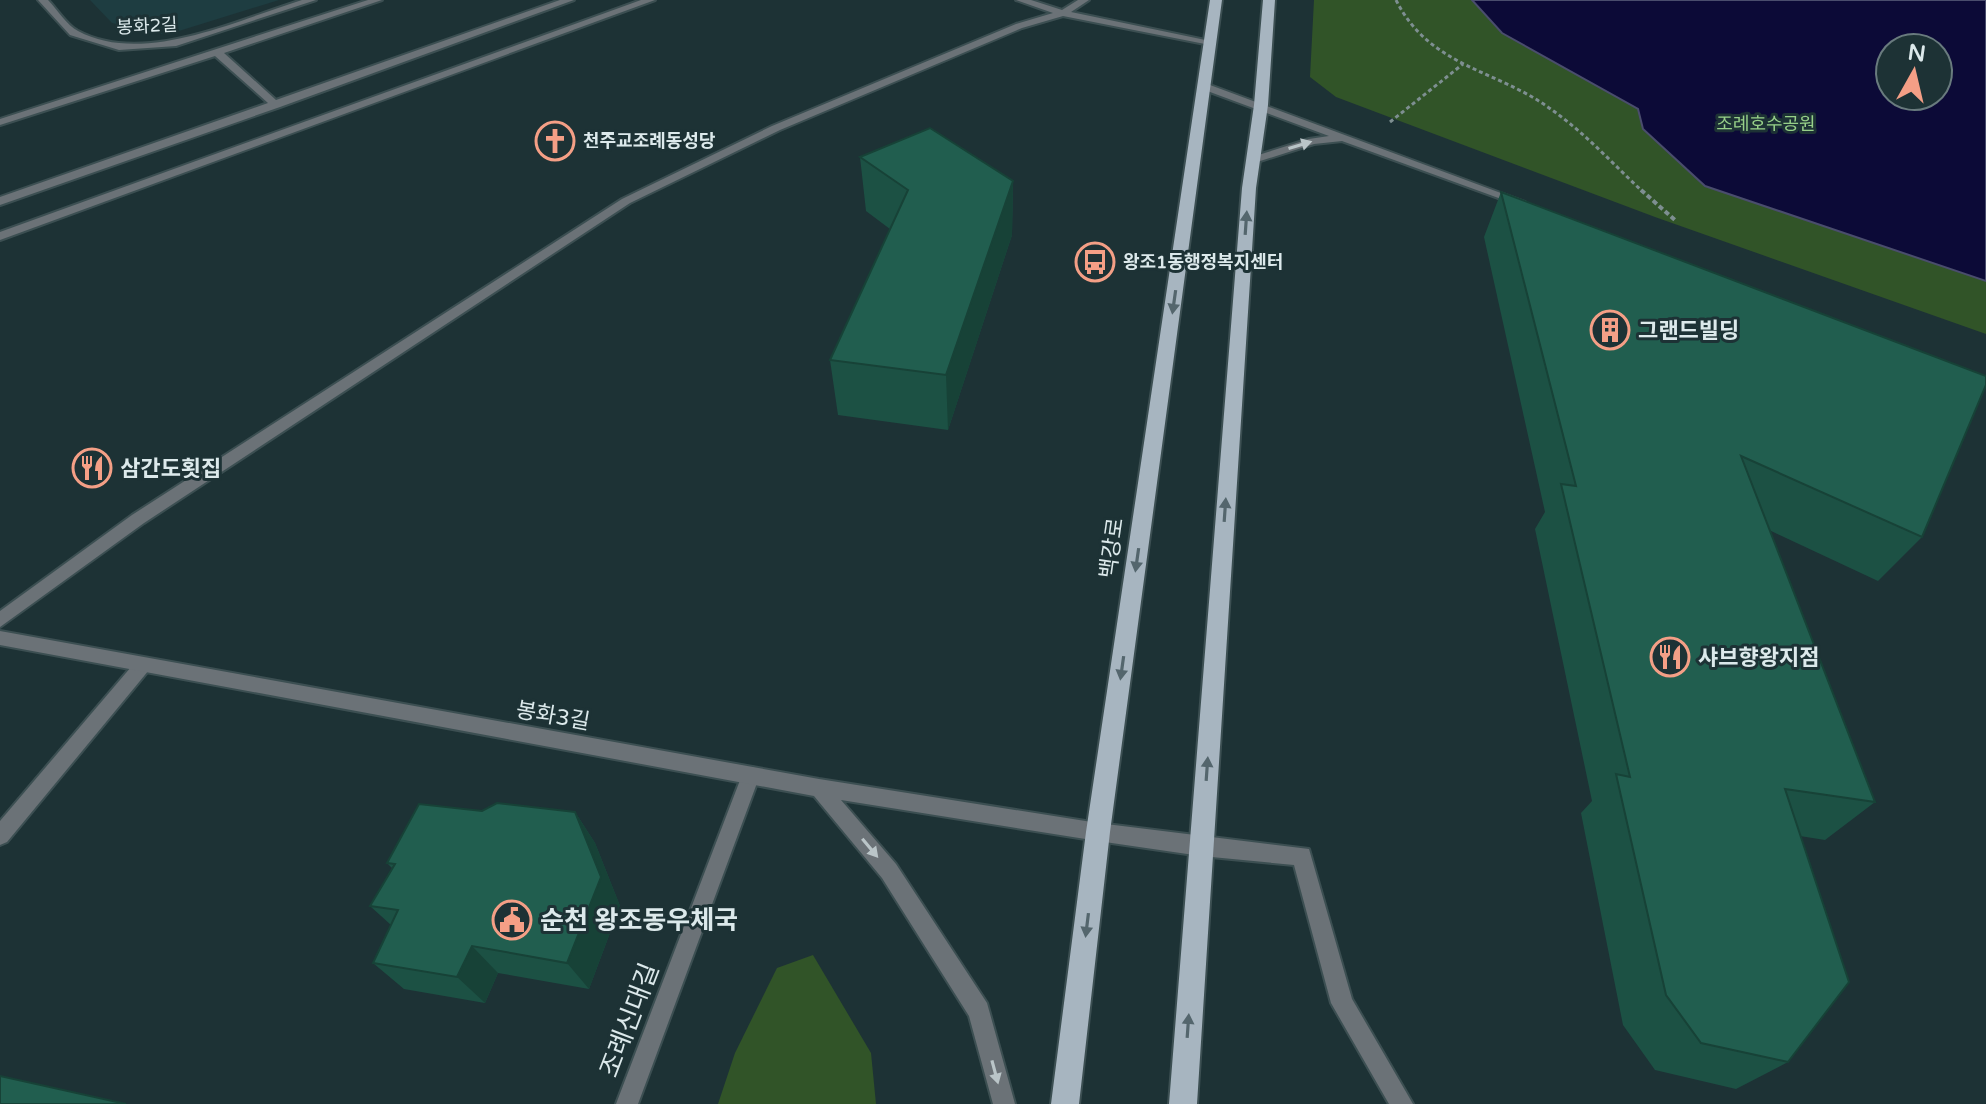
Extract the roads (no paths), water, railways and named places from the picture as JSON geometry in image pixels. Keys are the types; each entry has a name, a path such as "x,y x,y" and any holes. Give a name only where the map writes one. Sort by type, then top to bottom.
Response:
{"main road":[{"name":"백강로","path":"1065,1104 1098,832 1216,0"},
{"path":"1183,1104 1253,160 1261,105 1269,0"}],"street":[{"name":"봉화2길","path":"43,0 73,33 119,47 173,44 311,0"},
{"path":"0,122 377,0"},
{"path":"0,201 569,0"},
{"path":"0,236 650,0"},
{"path":"1021,0 1063,13 1210,42"},
{"path":"0,620 138,519 626,201 776,128 1019,26 1063,13 1084,0"},
{"path":"218,53 276,105"},
{"path":"1206,87 1538,209"},
{"path":"1253,160 1320,139 1349,138"},
{"name":"봉화3길","path":"0,638 819,788 1201,847 1302,856 1342,1003 1402,1104"},
{"path":"0,836 143,665"},
{"name":"조례신대길","path":"627,1104 751,775"},
{"path":"819,788 889,871 979,1011 1004,1104"}],"place":[{"name":"천주교조례동성당","path":"555,141"},
{"name":"왕조1동행정복지센터","path":"1095,262"},
{"name":"그랜드빌딩","path":"1610,330"},
{"name":"삼간도횟집","path":"92,468"},
{"name":"샤브향왕지점","path":"1670,657"},
{"name":"순천 왕조동우체국","path":"512,920"}],"park label":[{"name":"조례호수공원","path":"1766,124"}]}
